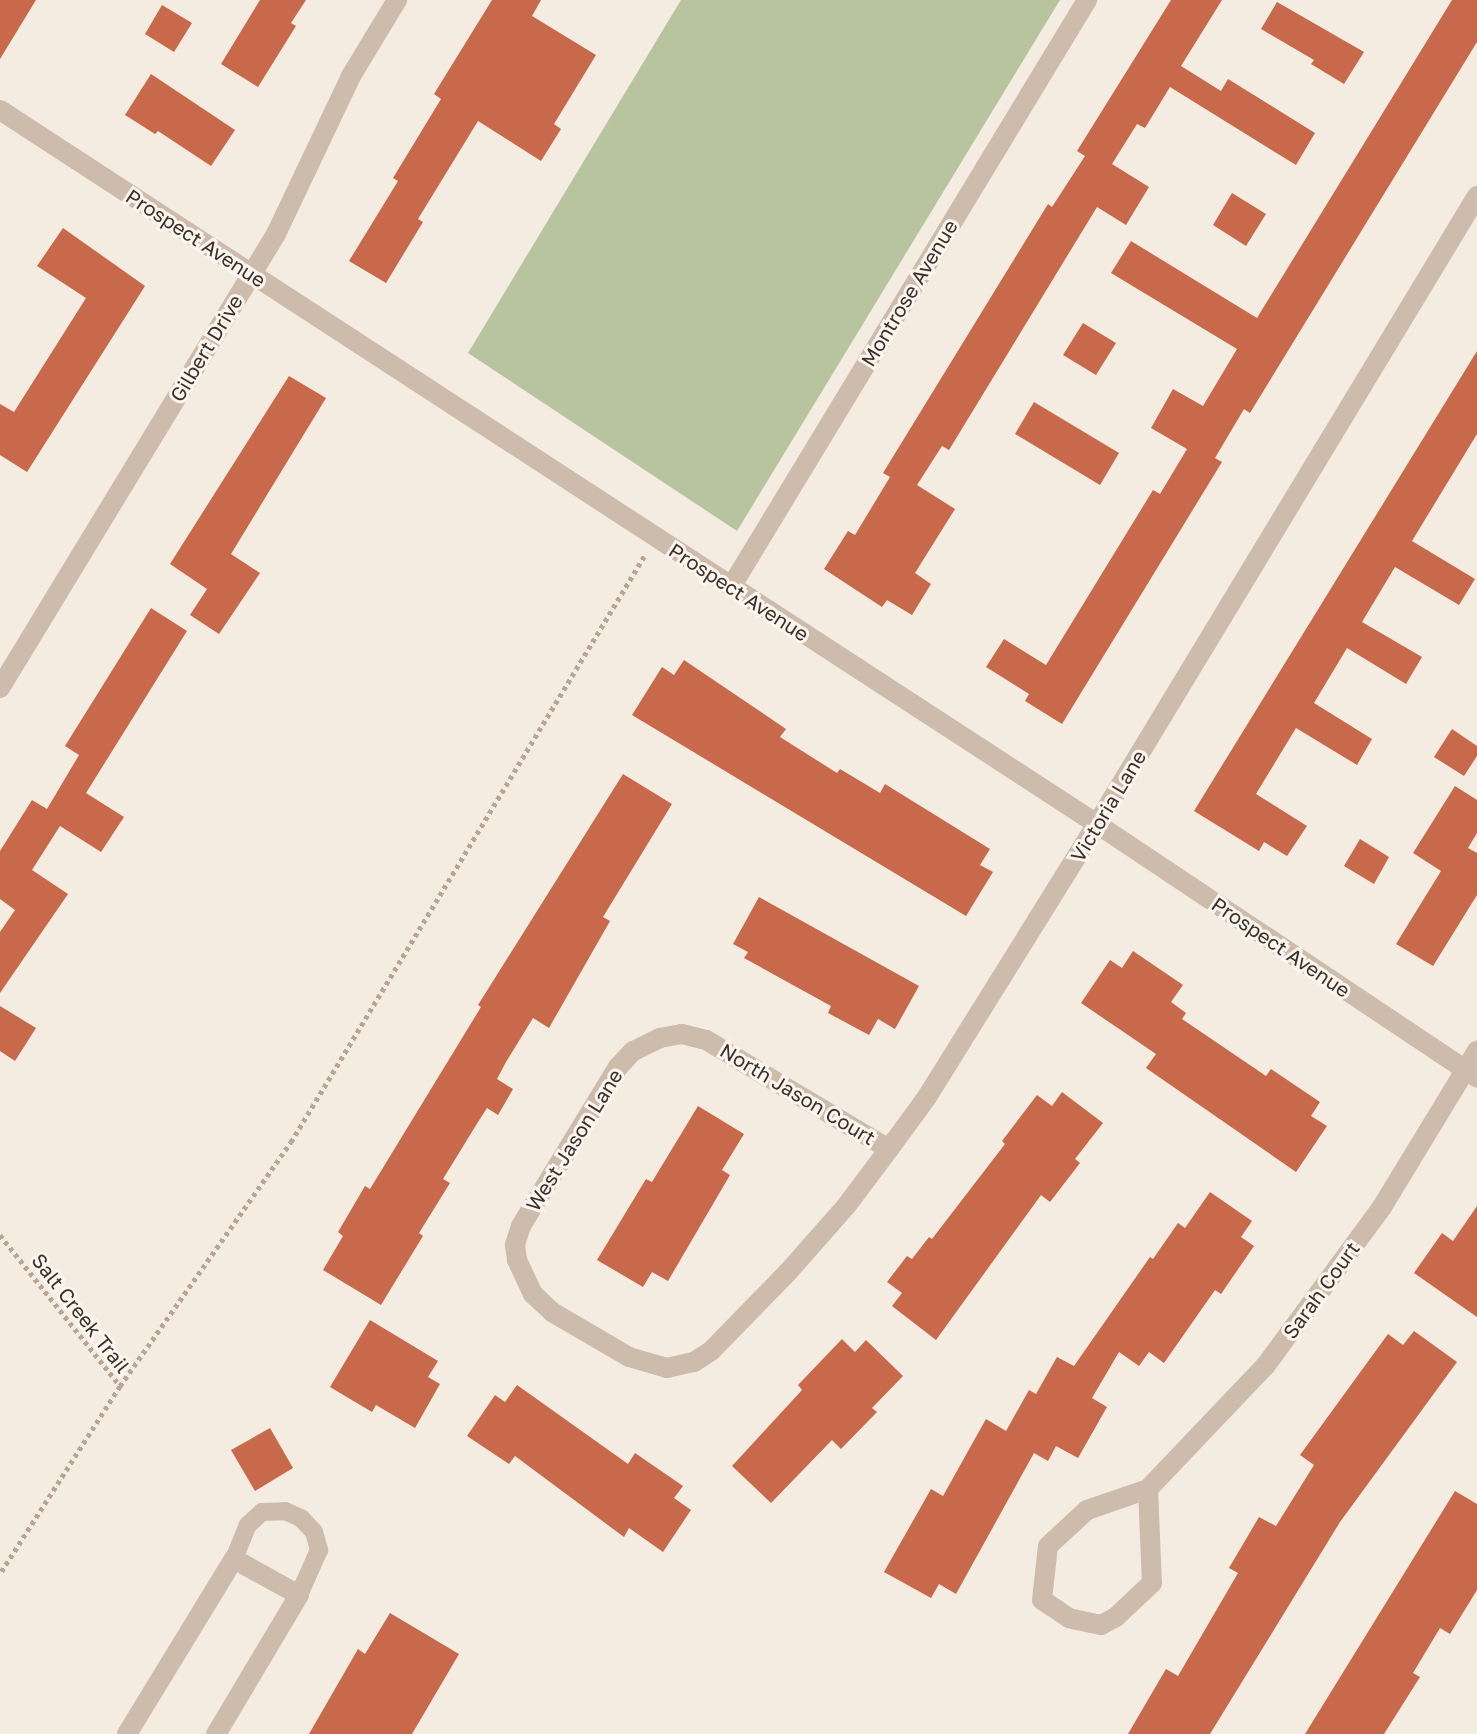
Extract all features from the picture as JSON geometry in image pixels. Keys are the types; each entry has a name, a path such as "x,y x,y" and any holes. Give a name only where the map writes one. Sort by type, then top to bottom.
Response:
{"street":[{"name":"Gilbert Drive","path":"0,688 276,234 351,76 397,0"},
{"name":"Montrose Avenue","path":"731,587 1087,0"},
{"name":"Prospect Avenue","path":"0,110 1097,824 1472,1073"},
{"name":"Victoria Lane","path":"679,1366 694,1362 722,1340 847,1205 927,1097 1097,824 1477,196"},
{"name":"North Jason Court","path":"660,1038 682,1034 714,1044 889,1149"},
{"name":"West Jason Lane","path":"660,1038 633,1051 618,1067 521,1226 515,1245 517,1260 533,1294 552,1312 637,1360 654,1366 679,1366"},
{"name":"Sarah Court","path":"1148,1489 1152,1583 1116,1617 1101,1625 1069,1618 1042,1600 1048,1546 1087,1510 1148,1489 1266,1365 1382,1207 1472,1073 1477,1051"},
{"path":"127,1734 234,1559 299,1595 216,1734"}],"lane":[{"path":"234,1559 248,1525 262,1512 285,1511 301,1518 314,1532 319,1550 299,1595"}],"path":[{"path":"120,1386 291,1142 656,537"},
{"name":"Salt Creek Trail","path":"0,1235 120,1386 0,1574"}],"green space":[{"path":"681,0 1060,0 737,531 468,353"}],"building":[{"path":"0,0 36,0 0,59"},
{"path":"260,0 306,0 291,23 296,26 258,87 221,64"},
{"path":"492,0 541,0 532,16 596,55 554,124 561,129 541,161 478,121 418,219 423,222 386,283 349,261 398,181 393,178 441,99 434,94"},
{"path":"1171,0 1222,0 1181,66 1221,91 1228,79 1315,133 1296,165 1170,87 1145,128 1137,124 1112,164 1149,187 1126,225 1097,207 949,450 942,446 917,485 955,509 915,573 931,584 912,615 887,600 882,607 824,569 848,531 855,535 890,477 883,473 1048,204 1052,207 1085,156 1077,151"},
{"path":"1452,0 1477,0 1477,42 1250,413 1244,409 1215,458 1222,462 1062,724 1025,701 1029,694 986,667 1004,639 1046,665 1153,490 1160,494 1187,449 1151,428 1173,389 1203,406 1237,349 1111,273 1131,241 1257,318"},
{"path":"1277,2 1364,52 1344,84 1311,64 1314,60 1261,29"},
{"path":"162,5 192,23 174,52 145,34"},
{"path":"151,74 235,130 211,166 158,131 155,134 125,115"},
{"path":"1232,193 1266,214 1246,246 1213,225"},
{"path":"63,228 145,286 27,472 0,455 0,404 14,412 86,298 37,266"},
{"path":"1083,323 1116,343 1096,375 1063,355"},
{"path":"1477,351 1477,434 1412,541 1475,579 1459,605 1395,567 1362,622 1422,657 1406,684 1347,648 1314,703 1372,739 1357,765 1296,728 1256,794 1307,826 1287,856 1264,842 1259,851 1194,811"},
{"path":"289,376 326,398 231,554 260,573 219,634 190,615 207,589 170,564"},
{"path":"1034,402 1119,453 1100,485 1015,434"},
{"path":"151,608 187,631 86,793 124,817 101,852 60,826 32,870 68,894 0,993 0,932 15,910 0,899 0,851 32,800 47,809 79,755 65,746"},
{"path":"684,660 786,729 780,737 837,773 840,769 880,793 885,784 990,849 980,865 993,872 966,916 632,715 662,667 674,675"},
{"path":"1452,729 1477,746 1477,756 1464,776 1434,757"},
{"path":"623,774 672,804 603,917 610,921 549,1028 533,1018 506,1062 497,1079 513,1089 498,1115 487,1108 443,1179 450,1183 419,1233 423,1236 381,1305 323,1270 343,1236 338,1232 365,1186 370,1189 481,1007 478,1005"},
{"path":"1455,786 1477,800 1477,833 1468,848 1477,853 1477,895 1433,966 1396,944 1441,871 1413,853"},
{"path":"1360,839 1389,857 1374,884 1344,866"},
{"path":"759,897 919,986 895,1029 878,1019 869,1035 828,1013 831,1006 744,958 748,952 733,944"},
{"path":"1133,951 1183,985 1171,1002 1186,1013 1182,1019 1266,1076 1271,1069 1320,1102 1311,1116 1327,1126 1296,1172 1146,1068 1156,1054 1081,1003 1110,960 1122,968"},
{"path":"0,1006 36,1028 15,1061 0,1051"},
{"path":"1062,1092 1103,1123 1075,1159 1080,1163 1050,1202 1041,1195 936,1340 892,1306 902,1293 887,1282 907,1256 912,1259 929,1237 932,1239 1005,1144 1002,1141 1037,1095 1052,1106"},
{"path":"698,1106 744,1134 722,1170 730,1175 668,1281 652,1272 643,1287 597,1260 646,1179 652,1182"},
{"path":"1210,1192 1252,1221 1241,1237 1254,1246 1221,1294 1215,1290 1164,1363 1149,1352 1139,1366 1119,1352 1092,1398 1107,1407 1078,1458 1056,1446 1048,1461 1034,1453 956,1594 939,1584 931,1598 884,1572 931,1489 943,1496 986,1419 1006,1431 1029,1390 1036,1394 1057,1357 1074,1366 1150,1257 1153,1259 1178,1223 1185,1228"},
{"path":"1477,1206 1477,1317 1414,1273 1442,1233 1453,1241"},
{"path":"370,1320 438,1361 428,1377 440,1384 415,1428 376,1405 372,1412 330,1387"},
{"path":"1414,1331 1457,1362 1340,1522 1210,1734 1128,1734 1166,1669 1178,1676 1238,1573 1229,1568 1259,1517 1276,1526 1314,1465 1300,1455 1388,1334 1403,1345"},
{"path":"842,1339 855,1352 866,1340 903,1376 872,1408 877,1412 841,1449 832,1440 771,1503 732,1466 802,1390 798,1385"},
{"path":"517,1385 628,1464 635,1453 683,1486 674,1498 691,1510 663,1552 629,1528 624,1537 515,1456 509,1464 467,1436 495,1395 505,1402"},
{"path":"270,1428 293,1468 255,1491 231,1450"},
{"path":"1455,1491 1477,1504 1477,1590 1450,1634 1440,1628 1413,1673 1420,1677 1384,1734 1305,1734"},
{"path":"390,1613 459,1654 412,1734 309,1734 358,1649 365,1654"}]}
